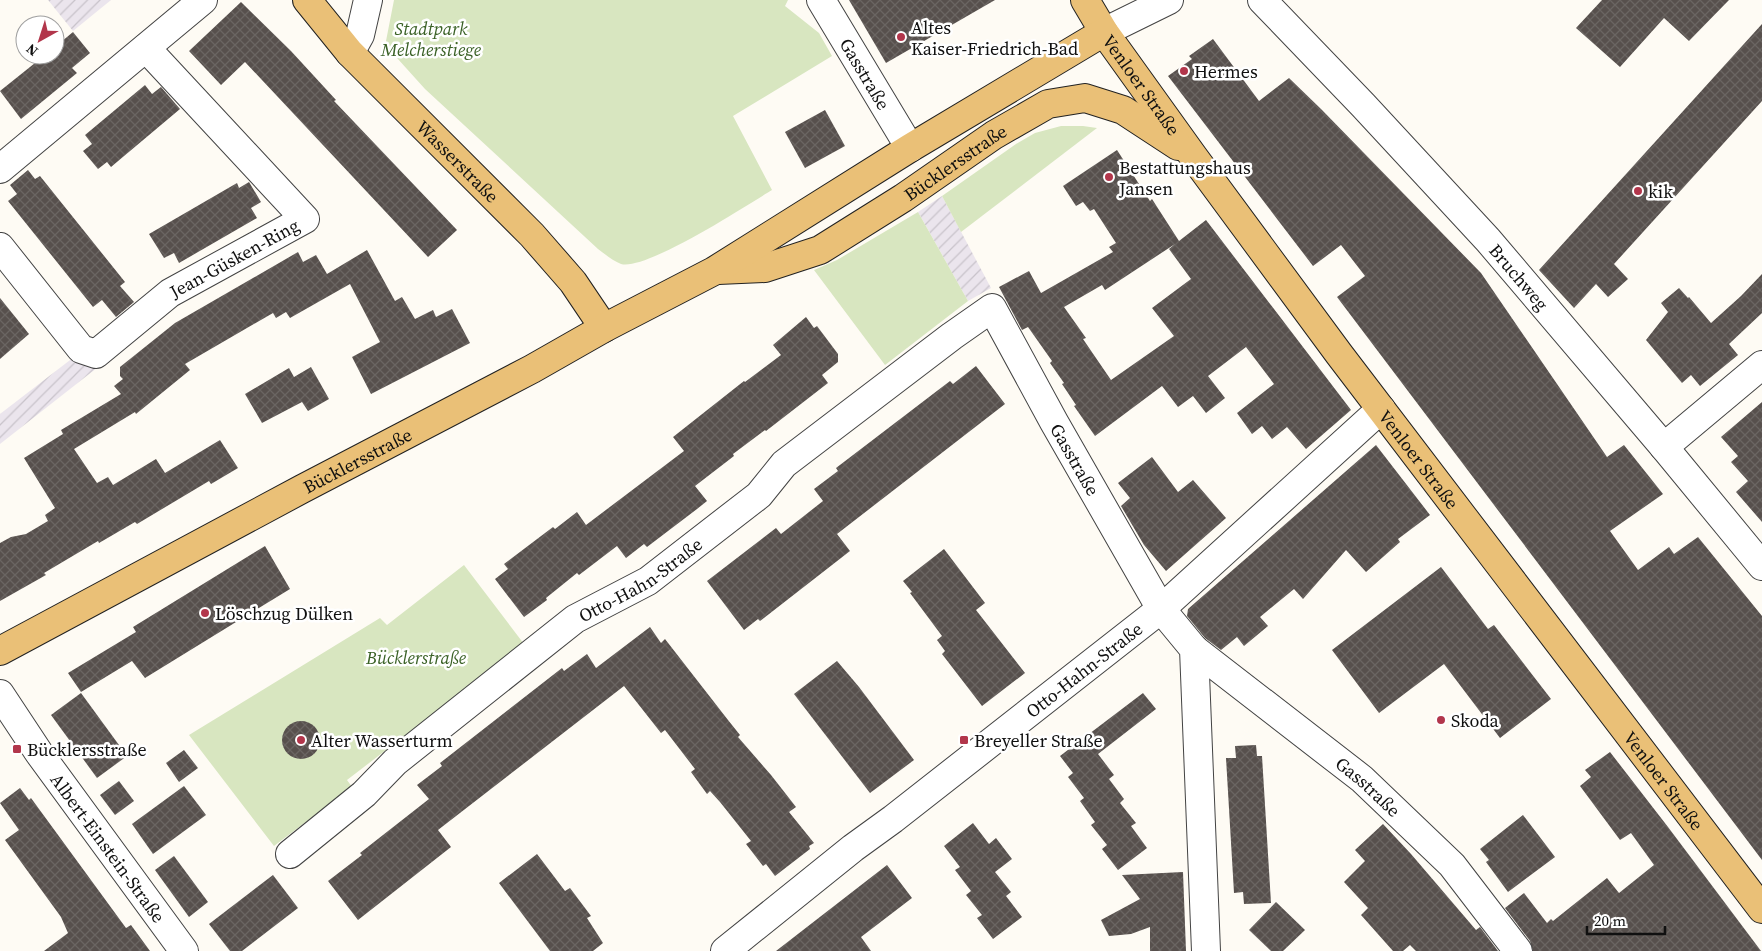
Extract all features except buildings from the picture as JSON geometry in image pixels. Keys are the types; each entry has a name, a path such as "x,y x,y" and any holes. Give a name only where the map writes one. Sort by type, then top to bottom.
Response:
{"main road":[{"name":"Wasserstraße","path":"307,0 350,53 532,234 573,282 604,328"},
{"name":"Venloer Straße","path":"1085,0 1104,32 1193,156 1381,409 1762,910"},
{"name":"Bücklersstraße","path":"0,651 515,378 714,270 910,148 1104,32"},
{"name":"Bücklersstraße","path":"714,270 765,268 820,250 903,198 994,135 1048,104 1085,98 1123,110 1193,156"}],"street":[{"path":"0,169 203,0"},
{"path":"350,53 360,35 368,0"},
{"name":"Gasstraße","path":"821,0 910,148"},
{"path":"1104,32 1169,0"},
{"name":"Bruchweg","path":"1262,0 1363,105 1501,256 1664,447 1762,566"},
{"name":"Jean-Güsken-Ring","path":"0,247 81,349 96,354 170,293 305,219 146,48"},
{"name":"Gasstraße","path":"992,308 1054,422 1161,609"},
{"name":"Otto-Hahn-Straße","path":"290,854 364,794 395,762 575,619 648,581 759,495 784,464 952,336 992,308"},
{"path":"1664,447 1762,365"},
{"name":"Otto-Hahn-Straße","path":"737,947 853,848 1161,609 1381,409"},
{"path":"1161,609 1194,649 1206,951"},
{"name":"Gasstraße","path":"1194,649 1362,779 1452,865 1518,951"},
{"name":"Albert-Einstein-Straße","path":"0,694 39,753 184,951"}],"shaded area":[{"path":"48,0 111,0 73,31 65,21 65,15 60,15"},
{"path":"942,196 991,288 968,301 918,212"},
{"path":"74,357 107,360 0,444 0,414"}],"green space":[{"name":"Stadtpark Melcherstiege","path":"394,0 788,0 785,6 819,33 832,56 733,116 772,190 673,248 652,258 621,264 598,249 425,89 388,48 386,41"},
{"path":"1061,126 1097,128 961,232 942,196 1016,144 1035,133"},
{"path":"918,212 968,301 885,365 814,270 837,260"},
{"name":"Bücklerstraße","path":"464,565 524,644 347,780 352,787 274,846 189,735 380,618 387,625"}],"place":[{"name":"Altes Kaiser-Friedrich-Bad","path":"901,37"},
{"name":"Hermes","path":"1184,71"},
{"name":"Bestattungshaus Jansen","path":"1109,177"},
{"name":"kik","path":"1638,191"},
{"name":"Löschzug Dülken","path":"205,613"},
{"name":"Skoda","path":"1441,720"},
{"name":"Alter Wasserturm","path":"301,740"},
{"name":"Breyeller Straße","path":"964,740"},
{"name":"Bücklersstraße","path":"17,749"}]}
